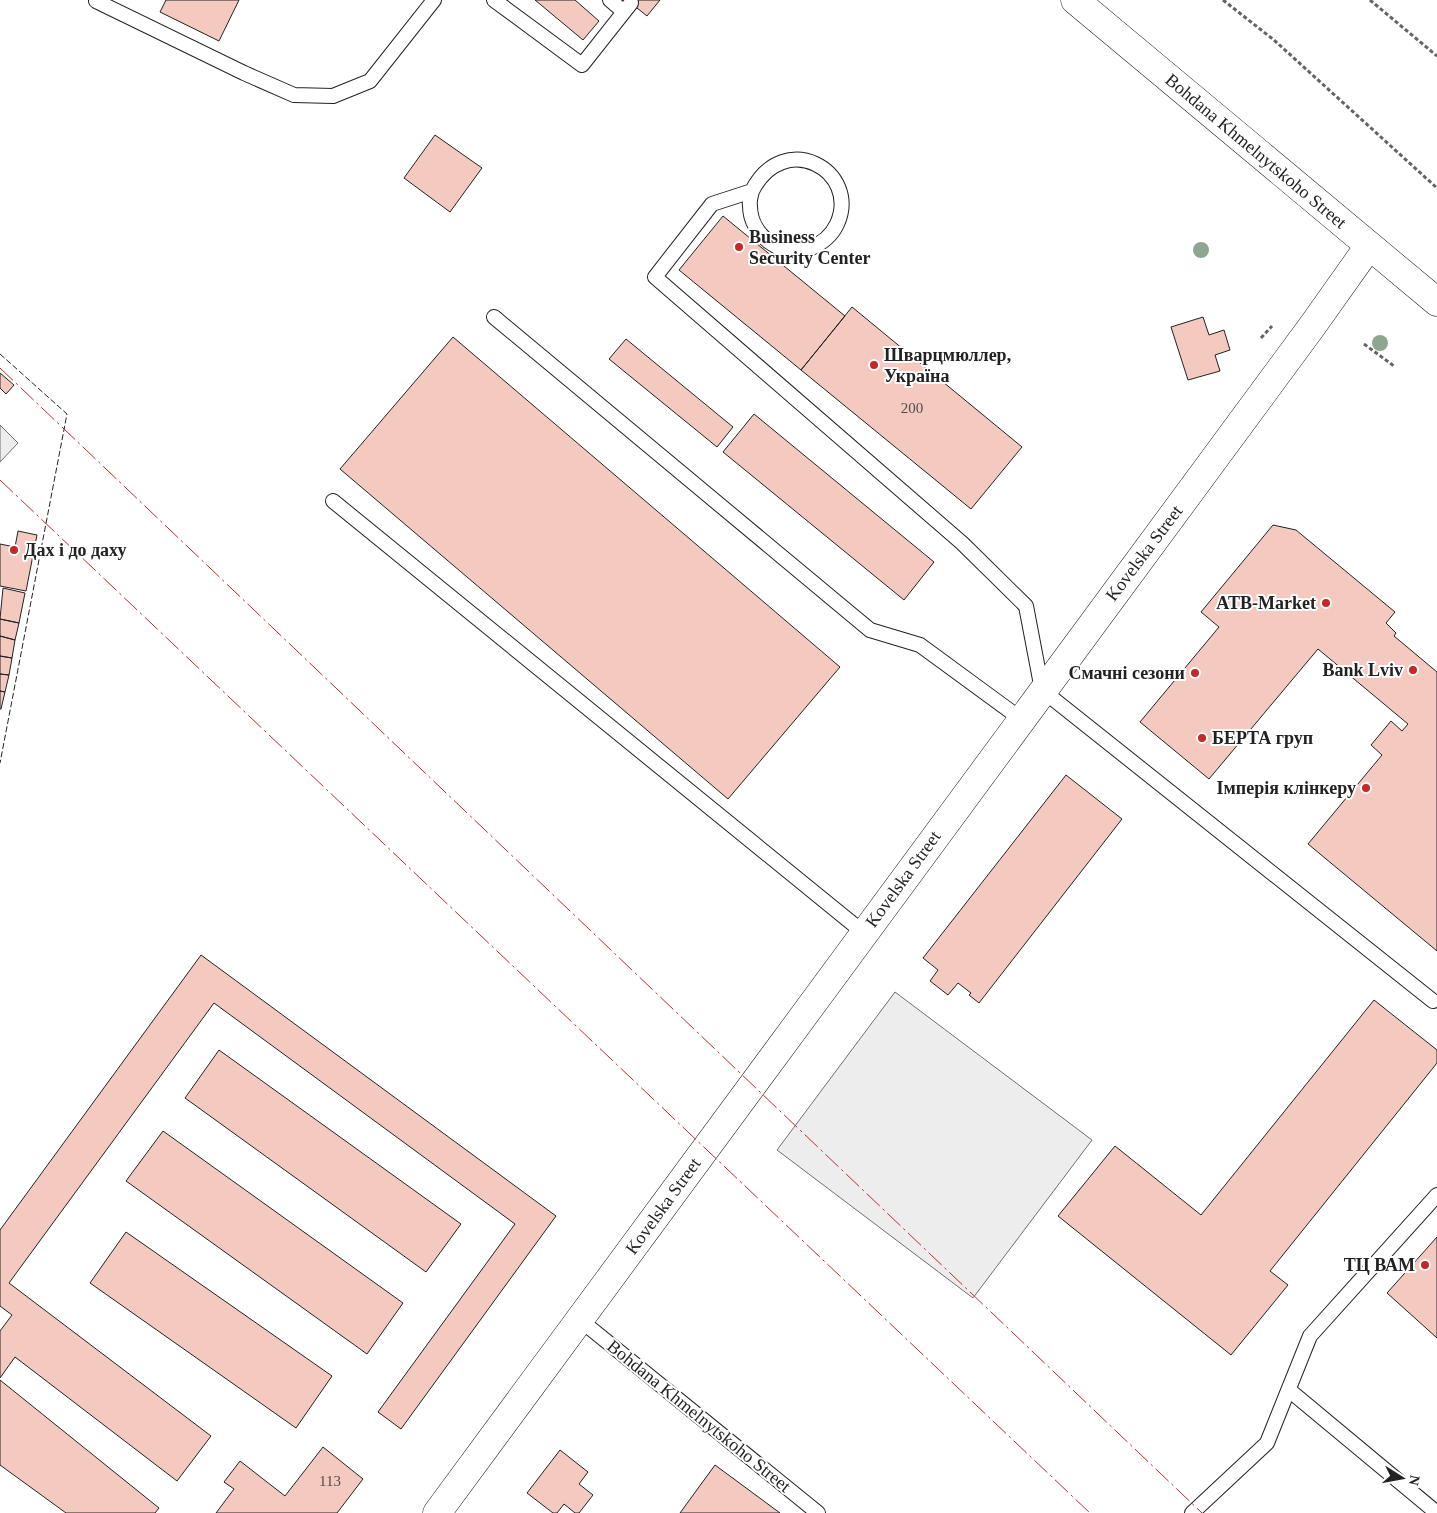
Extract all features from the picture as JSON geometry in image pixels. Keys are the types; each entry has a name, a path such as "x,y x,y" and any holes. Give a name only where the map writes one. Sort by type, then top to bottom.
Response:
{"street":[{"name":"Bohdana Khmelnytskoho Street","path":"1075,0 1437,302"},
{"name":"Kovelska Street","path":"437,1513 1313,325 1369,246"}],"lane":[{"path":"96,1 244,74 294,95 333,96 370,81 434,0"},
{"path":"494,0 582,65 627,8 610,0"},
{"path":"752,191 750,206 753,221 760,235 772,245 787,250 802,251 821,243 835,229 840,217 842,204 839,191 833,178 823,168 810,161 796,159 782,161 768,168 759,178 752,191 712,204 654,277 962,543 1026,606 1042,690 1433,1001"},
{"path":"494,317 870,630 920,645 1021,719"},
{"path":"333,501 864,933"},
{"path":"1192,1513 1267,1443 1310,1336 1437,1195"},
{"name":"Bohdana Khmelnytskoho Street","path":"580,1320 818,1513"},
{"path":"1289,1390 1437,1512"}],"path":[{"path":"1223,0 1274,40 1437,188"},
{"path":"1370,0 1437,56"},
{"path":"1364,344 1394,366"}],"shaded area":[{"path":"0,425 18,443 0,462"},
{"path":"895,992 1092,1140 973,1298 777,1150"}],"building":[{"path":"166,0 239,0 219,41 160,12"},
{"path":"535,0 575,0 599,21 583,40"},
{"path":"627,0 660,0 647,16"},
{"path":"435,135 482,168 450,212 404,178"},
{"path":"723,216 845,316 801,370 679,270"},
{"path":"852,307 1022,447 971,509 801,370"},
{"path":"1203,317 1209,335 1224,330 1230,350 1215,355 1220,371 1188,380 1171,327"},
{"path":"453,337 840,667 728,799 340,469"},
{"path":"626,339 733,427 717,447 609,359"},
{"path":"0,373 14,385 6,394 0,388"},
{"path":"754,414 934,562 904,600 723,452"},
{"name":"БЕРТА груп","path":"1273,525 1296,530 1395,612 1386,623 1396,633 1394,636 1437,672 1437,951 1308,844 1382,755 1371,745 1391,721 1402,731 1408,724 1318,649 1209,779 1140,722 1219,627 1201,612"},
{"path":"18,531 37,535 26,591 0,586 0,544 15,547"},
{"path":"3,588 25,593 19,623 0,619"},
{"path":"0,619 19,623 15,640 0,636"},
{"path":"0,636 15,640 12,658 0,656"},
{"path":"0,656 12,658 9,675 0,674"},
{"path":"0,674 9,675 5,692 0,691"},
{"path":"0,691 5,692 1,709 0,709"},
{"path":"1066,775 1122,819 979,1003 969,995 971,993 958,983 948,995 930,981 938,970 923,958"},
{"path":"201,955 556,1216 401,1429 378,1412 515,1224 214,1003 9,1283 211,1436 177,1481 15,1357 0,1378 0,1331 12,1315 0,1306 0,1230"},
{"path":"1374,1000 1437,1050 1437,1063 1270,1271 1288,1285 1231,1355 1058,1216 1115,1146 1201,1215"},
{"path":"219,1050 461,1224 426,1272 185,1098"},
{"path":"163,1131 403,1303 367,1354 126,1181"},
{"path":"126,1232 332,1376 296,1428 90,1283"},
{"name":"ТЦ ВАМ","path":"1437,1237 1437,1338 1387,1293"},
{"path":"0,1380 159,1508 155,1513 66,1513 0,1465"},
{"path":"323,1447 363,1479 337,1513 216,1513 234,1489 224,1482 240,1461 285,1496"},
{"path":"560,1450 588,1472 579,1484 593,1495 579,1513 575,1513 564,1504 557,1513 553,1513 527,1493"},
{"path":"715,1465 780,1513 680,1513"}],"fence":[{"path":"0,354 67,414 0,763"}],"power":[{"path":"0,368 1202,1513"},
{"path":"0,480 1090,1513"}],"place":[{"name":"Business Security Center","path":"739,247"},
{"name":"Шварцмюллер, Україна","path":"874,365"},
{"name":"Дах і до даху","path":"14,550"},
{"name":"ATB-Market","path":"1326,603"},
{"name":"Bank Lviv","path":"1413,670"},
{"name":"Смачні сезони","path":"1195,673"},
{"name":"БЕРТА груп","path":"1202,738"},
{"name":"Імперія клінкеру","path":"1366,788"},
{"name":"ТЦ ВАМ","path":"1425,1265"}]}
